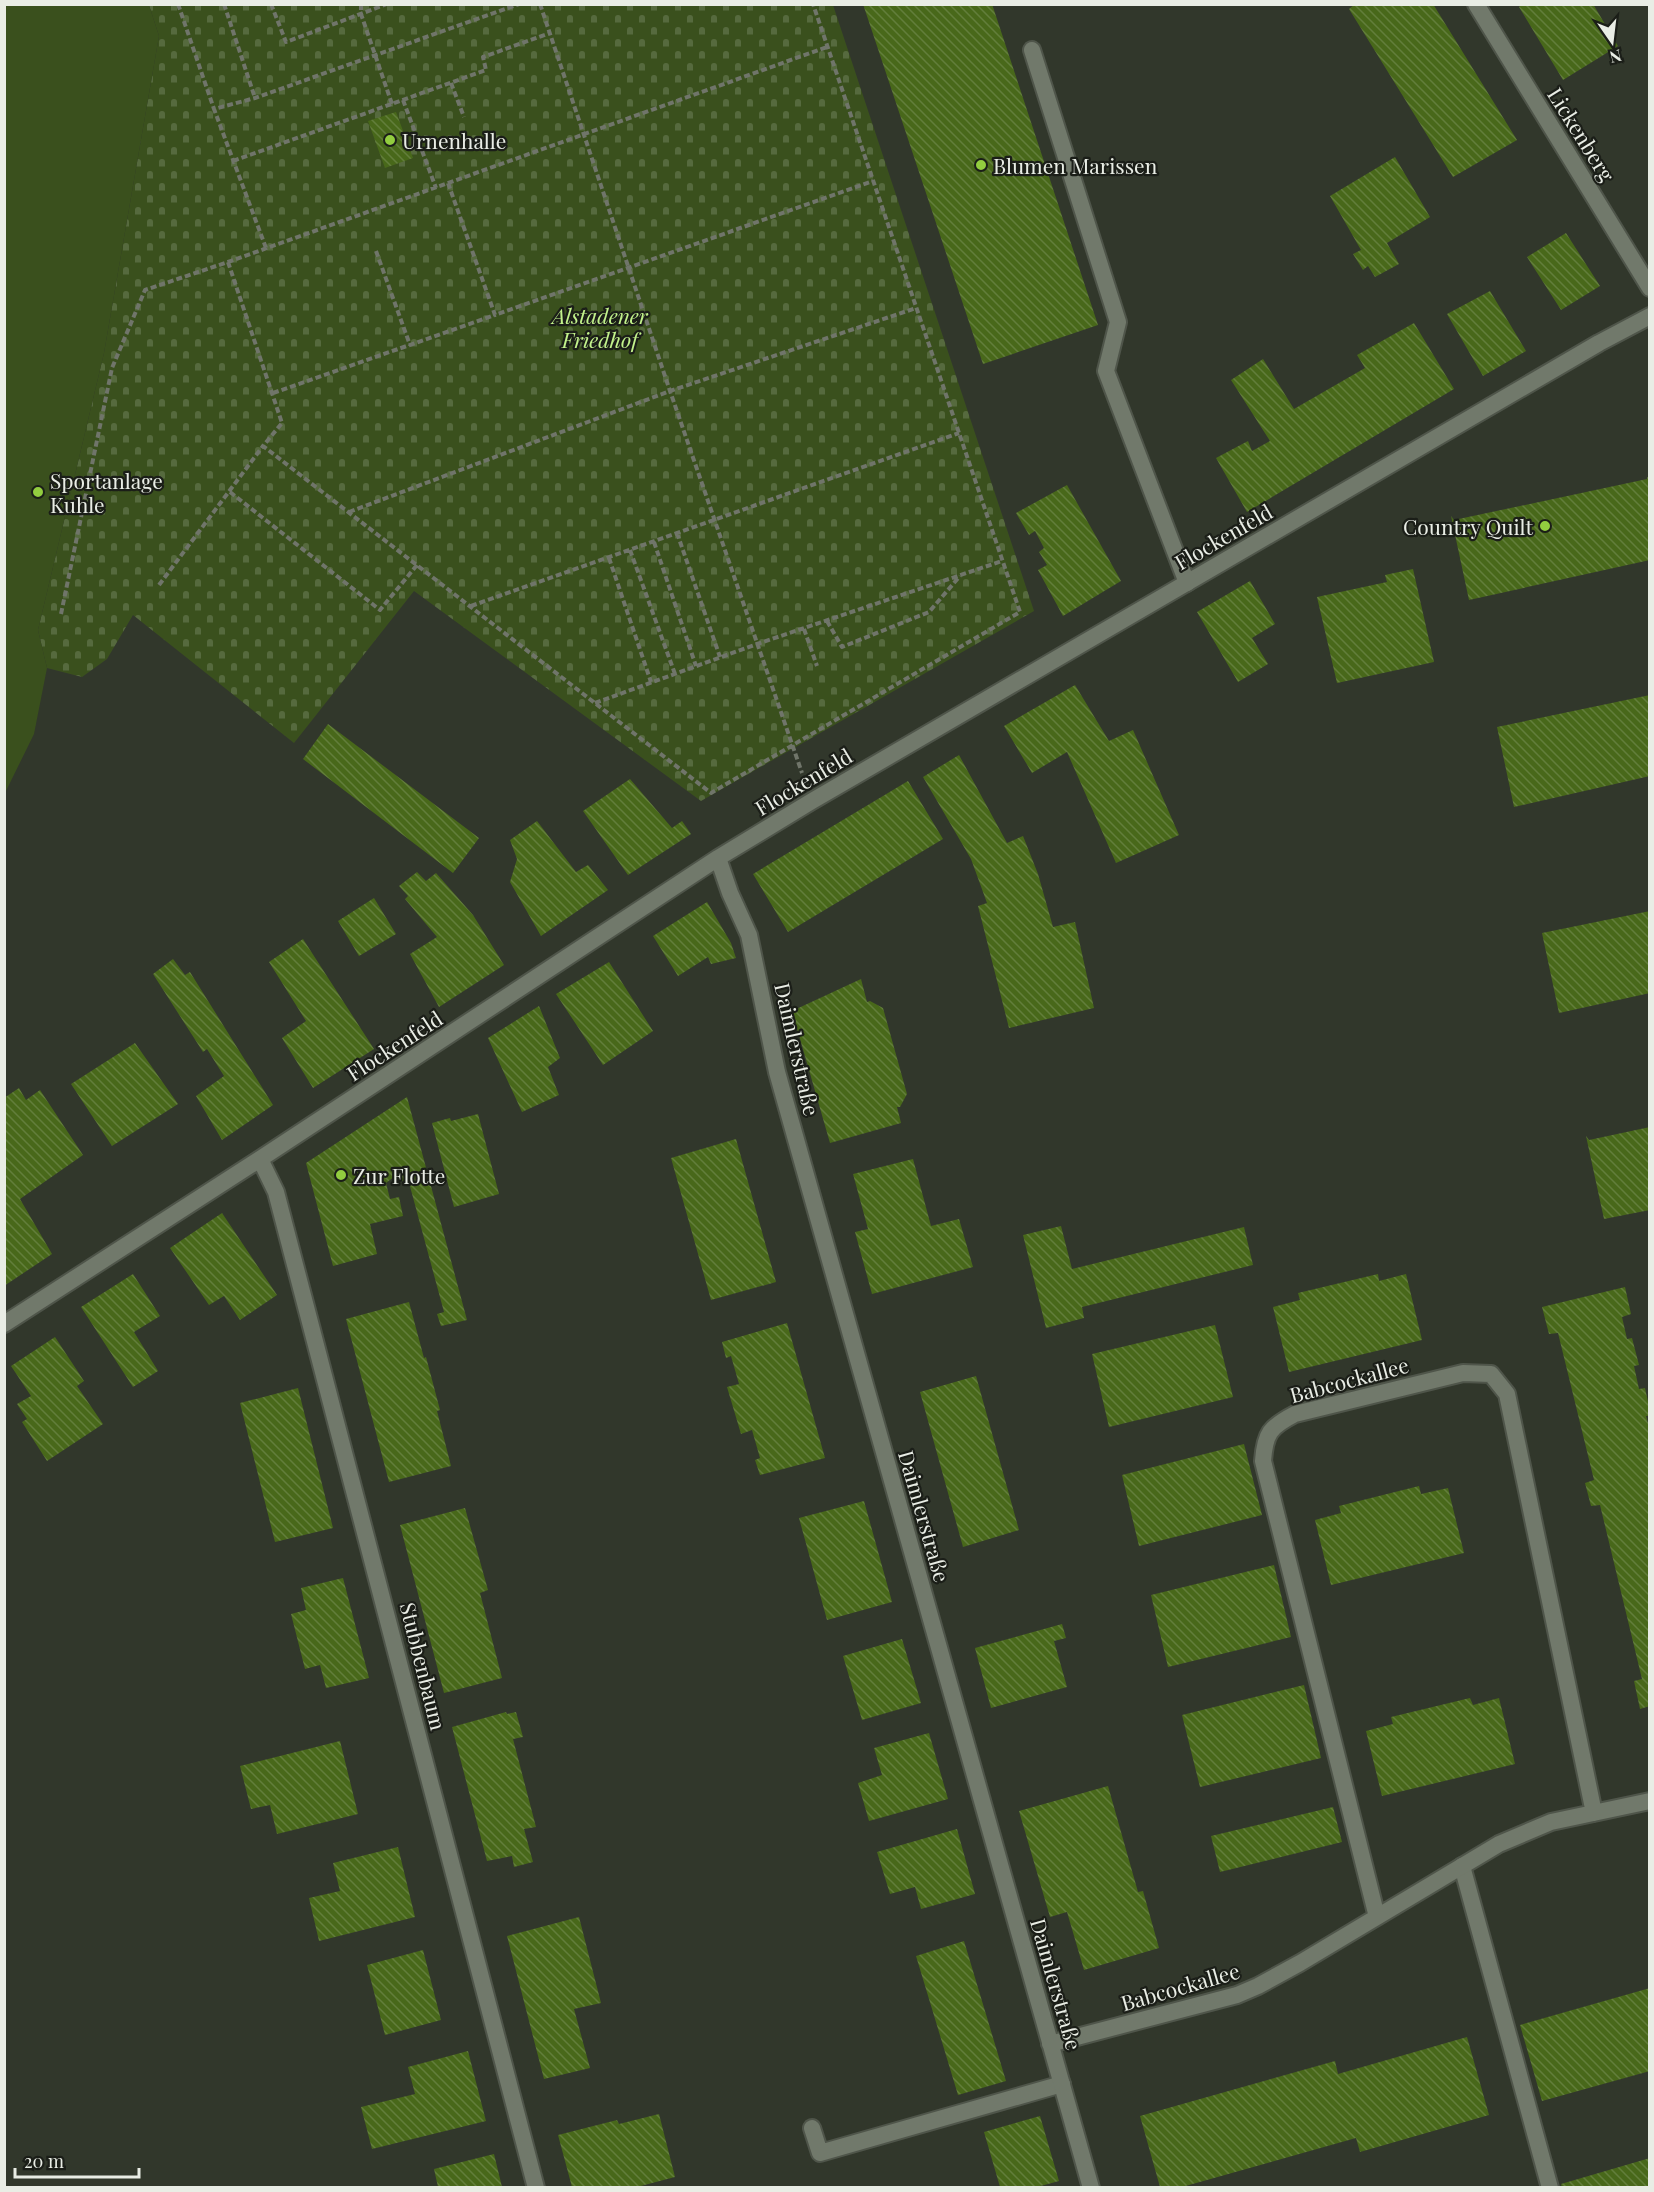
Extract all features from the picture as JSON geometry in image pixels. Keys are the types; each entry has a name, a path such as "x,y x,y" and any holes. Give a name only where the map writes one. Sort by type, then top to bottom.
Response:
{"street":[{"name":"Lickenberg","path":"1476,4 1650,288"},
{"path":"1032,50 1118,322 1106,371 1187,583"},
{"name":"Flockenfeld","path":"4,1324 718,858 1599,343 1650,316"},
{"name":"Daimlerstraße","path":"718,858 749,936 777,1072 1091,2187"},
{"name":"Stubbenbaum","path":"260,1159 276,1192 536,2187"},
{"name":"Babcockallee","path":"1377,1917 1263,1461 1264,1445 1268,1433 1279,1422 1295,1414 1463,1373 1491,1374 1507,1394 1594,1813"},
{"name":"Babcockallee","path":"1050,2044 1237,1995 1292,1968 1462,1866 1522,1833 1551,1822 1650,1801"},
{"path":"1462,1866 1550,2187"},
{"path":"812,2128 820,2153 1062,2084"}],"path":[{"path":"178,4 213,109 266,249"},
{"path":"224,4 255,98"},
{"path":"271,4 286,42 387,4"},
{"path":"361,4 361,14 392,104"},
{"path":"213,109 255,98 519,4"},
{"path":"540,4 670,391 812,801"},
{"path":"263,446 711,793 1020,612 813,4"},
{"path":"233,161 486,70 483,57 550,33"},
{"path":"61,614 112,368 145,290 266,249 827,47"},
{"path":"451,83 464,117"},
{"path":"403,100 436,188"},
{"path":"273,393 873,181"},
{"path":"448,183 495,315"},
{"path":"376,251 410,345"},
{"path":"159,585 282,423 228,262"},
{"path":"349,512 670,391 916,308"},
{"path":"471,606 959,433"},
{"path":"230,492 380,610 417,565"},
{"path":"677,533 720,657"},
{"path":"654,542 696,666"},
{"path":"630,550 675,674"},
{"path":"609,558 651,682"},
{"path":"595,703 720,657 1002,561"},
{"path":"827,621 842,647 929,612 961,575"},
{"path":"804,629 817,666"}],"green space":[{"name":"Sportanlage Kuhle","path":"5,4 149,5 159,36 104,353 38,630 47,668 34,734 5,793"},
{"name":"Alstadener Friedhof","path":"149,5 833,5 1034,611 701,801 414,591 294,743 133,615 107,659 82,677 47,668 38,630 104,353 159,36"}],"building":[{"name":"Blumen Marissen","path":"863,4 992,4 1098,325 983,364"},
{"path":"1355,4 1433,4 1517,140 1453,177 1349,9"},
{"path":"1522,4 1593,4 1618,46 1563,80 1519,7"},
{"name":"Urnenhalle","path":"396,112 413,158 385,168 368,121"},
{"path":"1395,157 1430,217 1387,243 1399,264 1375,277 1368,266 1363,270 1353,254 1361,250 1330,196"},
{"path":"1566,233 1600,286 1561,310 1527,257"},
{"path":"1490,291 1526,351 1483,376 1447,314"},
{"path":"1414,323 1454,389 1247,512 1216,458 1248,441 1252,451 1270,441 1231,380 1263,359 1294,409 1365,368 1357,355"},
{"path":"1647,477 1650,479 1650,560 1469,600 1451,516 1454,520 1647,479"},
{"path":"1067,485 1121,581 1063,616 1038,570 1047,565 1039,552 1044,548 1035,531 1029,535 1016,513"},
{"path":"1413,569 1434,662 1337,683 1317,597 1387,582 1385,575"},
{"path":"1250,581 1275,624 1252,638 1268,664 1238,682 1197,612"},
{"path":"1075,685 1109,741 1133,730 1179,835 1116,863 1067,752 1032,773 1004,726"},
{"path":"1650,695 1650,776 1514,807 1497,727"},
{"path":"328,724 479,838 453,873 303,759"},
{"path":"959,755 1007,843 1023,836 1038,874 1053,927 1075,922 1094,1008 1009,1028 978,906 987,903 971,859 923,777"},
{"path":"630,779 672,828 682,821 691,834 628,875 583,811"},
{"path":"908,781 943,839 788,932 753,874"},
{"path":"537,821 576,872 588,865 608,890 541,936 510,882 517,859 510,840"},
{"path":"417,872 426,881 436,873 473,915 504,965 439,1007 410,954 437,937 405,899 408,896 399,886"},
{"path":"374,898 396,934 359,956 338,921"},
{"path":"707,902 731,943 736,958 711,964 708,957 678,976 653,936"},
{"path":"1650,911 1650,993 1559,1013 1542,933"},
{"path":"303,939 374,1049 313,1088 282,1038 306,1021 269,962"},
{"path":"173,959 185,975 190,972 273,1105 222,1140 196,1096 224,1076 207,1049 203,1052 153,974"},
{"path":"609,962 653,1031 603,1065 556,994"},
{"path":"861,979 867,1002 870,1001 883,1008 907,1094 900,1107 897,1107 901,1123 830,1143 792,1011"},
{"path":"539,1006 560,1058 548,1067 559,1095 522,1112 488,1038"},
{"path":"135,1043 178,1104 112,1146 71,1084"},
{"path":"19,1088 26,1100 40,1090 83,1155 20,1199 52,1254 4,1286 4,1098"},
{"path":"407,1097 467,1320 441,1326 437,1314 444,1312 408,1179 402,1181 399,1173 386,1183 390,1199 399,1197 403,1216 370,1224 377,1254 333,1266 306,1163"},
{"path":"478,1114 499,1194 454,1207 432,1123"},
{"path":"1650,1127 1650,1210 1604,1219 1586,1136 1589,1140"},
{"path":"736,1139 776,1282 711,1300 671,1158"},
{"path":"913,1159 931,1226 959,1219 973,1267 872,1294 855,1232 868,1229 853,1174"},
{"path":"222,1213 277,1295 240,1320 224,1296 209,1305 170,1248"},
{"path":"1061,1226 1072,1269 1244,1227 1253,1265 1082,1307 1084,1318 1046,1328 1023,1235"},
{"path":"133,1274 160,1316 134,1332 158,1371 133,1387 81,1307"},
{"path":"1378,1274 1379,1281 1406,1274 1422,1340 1289,1372 1273,1307 1300,1300 1298,1293"},
{"path":"1625,1287 1631,1314 1622,1317 1627,1339 1632,1338 1639,1365 1634,1366 1639,1389 1645,1388 1650,1411 1650,1416 1646,1416 1650,1430 1650,1706 1640,1709 1634,1681 1642,1679 1600,1505 1591,1506 1585,1483 1594,1480 1558,1333 1549,1334 1542,1307"},
{"path":"409,1302 440,1410 437,1411 451,1466 389,1482 346,1319"},
{"path":"787,1323 825,1458 760,1475 755,1460 760,1458 752,1430 741,1434 727,1387 739,1384 731,1356 726,1358 722,1342"},
{"path":"1215,1325 1233,1397 1109,1427 1092,1354"},
{"path":"55,1337 84,1381 77,1386 103,1424 47,1461 22,1422 27,1419 17,1404 31,1396 11,1366"},
{"path":"976,1376 1019,1530 963,1547 920,1392"},
{"path":"298,1388 333,1528 275,1542 240,1403"},
{"path":"1244,1444 1262,1515 1139,1546 1122,1475"},
{"path":"1419,1486 1421,1494 1448,1488 1464,1553 1331,1585 1315,1520 1341,1513 1339,1506"},
{"path":"864,1501 892,1602 827,1620 799,1518"},
{"path":"465,1508 488,1590 480,1593 502,1678 444,1693 400,1525"},
{"path":"1274,1565 1291,1637 1168,1667 1151,1595"},
{"path":"343,1578 369,1678 326,1688 320,1665 305,1669 291,1614 306,1610 301,1588"},
{"path":"1062,1624 1066,1638 1054,1641 1067,1687 991,1708 975,1648"},
{"path":"902,1639 921,1703 862,1720 843,1656"},
{"path":"1304,1685 1321,1758 1200,1787 1182,1715"},
{"path":"1470,1698 1473,1705 1499,1698 1515,1764 1382,1796 1366,1731 1393,1724 1391,1717"},
{"path":"506,1712 507,1714 516,1712 523,1737 513,1739 536,1827 524,1829 533,1862 514,1867 512,1856 487,1861 452,1727"},
{"path":"929,1733 948,1799 869,1821 858,1783 882,1775 874,1748"},
{"path":"340,1741 358,1814 277,1834 270,1805 251,1809 240,1766"},
{"path":"1108,1786 1138,1892 1143,1891 1159,1948 1084,1970 1067,1912 1050,1917 1019,1811"},
{"path":"1333,1807 1342,1842 1220,1872 1211,1836"},
{"path":"957,1829 975,1894 921,1909 915,1887 890,1894 877,1852"},
{"path":"398,1847 415,1917 319,1941 309,1898 340,1891 333,1863"},
{"path":"579,1917 601,2003 574,2009 590,2068 544,2079 507,1936"},
{"path":"964,1941 1006,2081 958,2095 916,1956"},
{"path":"423,1950 441,2020 385,2035 367,1965"},
{"path":"1650,1988 1650,2071 1542,2101 1520,2025"},
{"path":"1467,2037 1489,2115 1360,2152 1356,2138 1182,2187 1160,2187 1140,2116 1335,2061 1338,2074"},
{"path":"468,2051 486,2121 372,2149 361,2107 415,2094 408,2067"},
{"path":"659,2114 675,2177 637,2187 572,2187 558,2135 617,2120 619,2124"},
{"path":"1040,2116 1059,2181 1037,2187 1000,2187 984,2132"},
{"path":"494,2154 502,2187 438,2187 434,2169"},
{"path":"1650,2158 1650,2187 1562,2187 1561,2184"}],"place":[{"name":"Urnenhalle","path":"390,140"},
{"name":"Blumen Marissen","path":"981,165"},
{"name":"Sportanlage Kuhle","path":"38,492"},
{"name":"Country Quilt","path":"1545,526"},
{"name":"Zur Flotte","path":"341,1175"}]}
